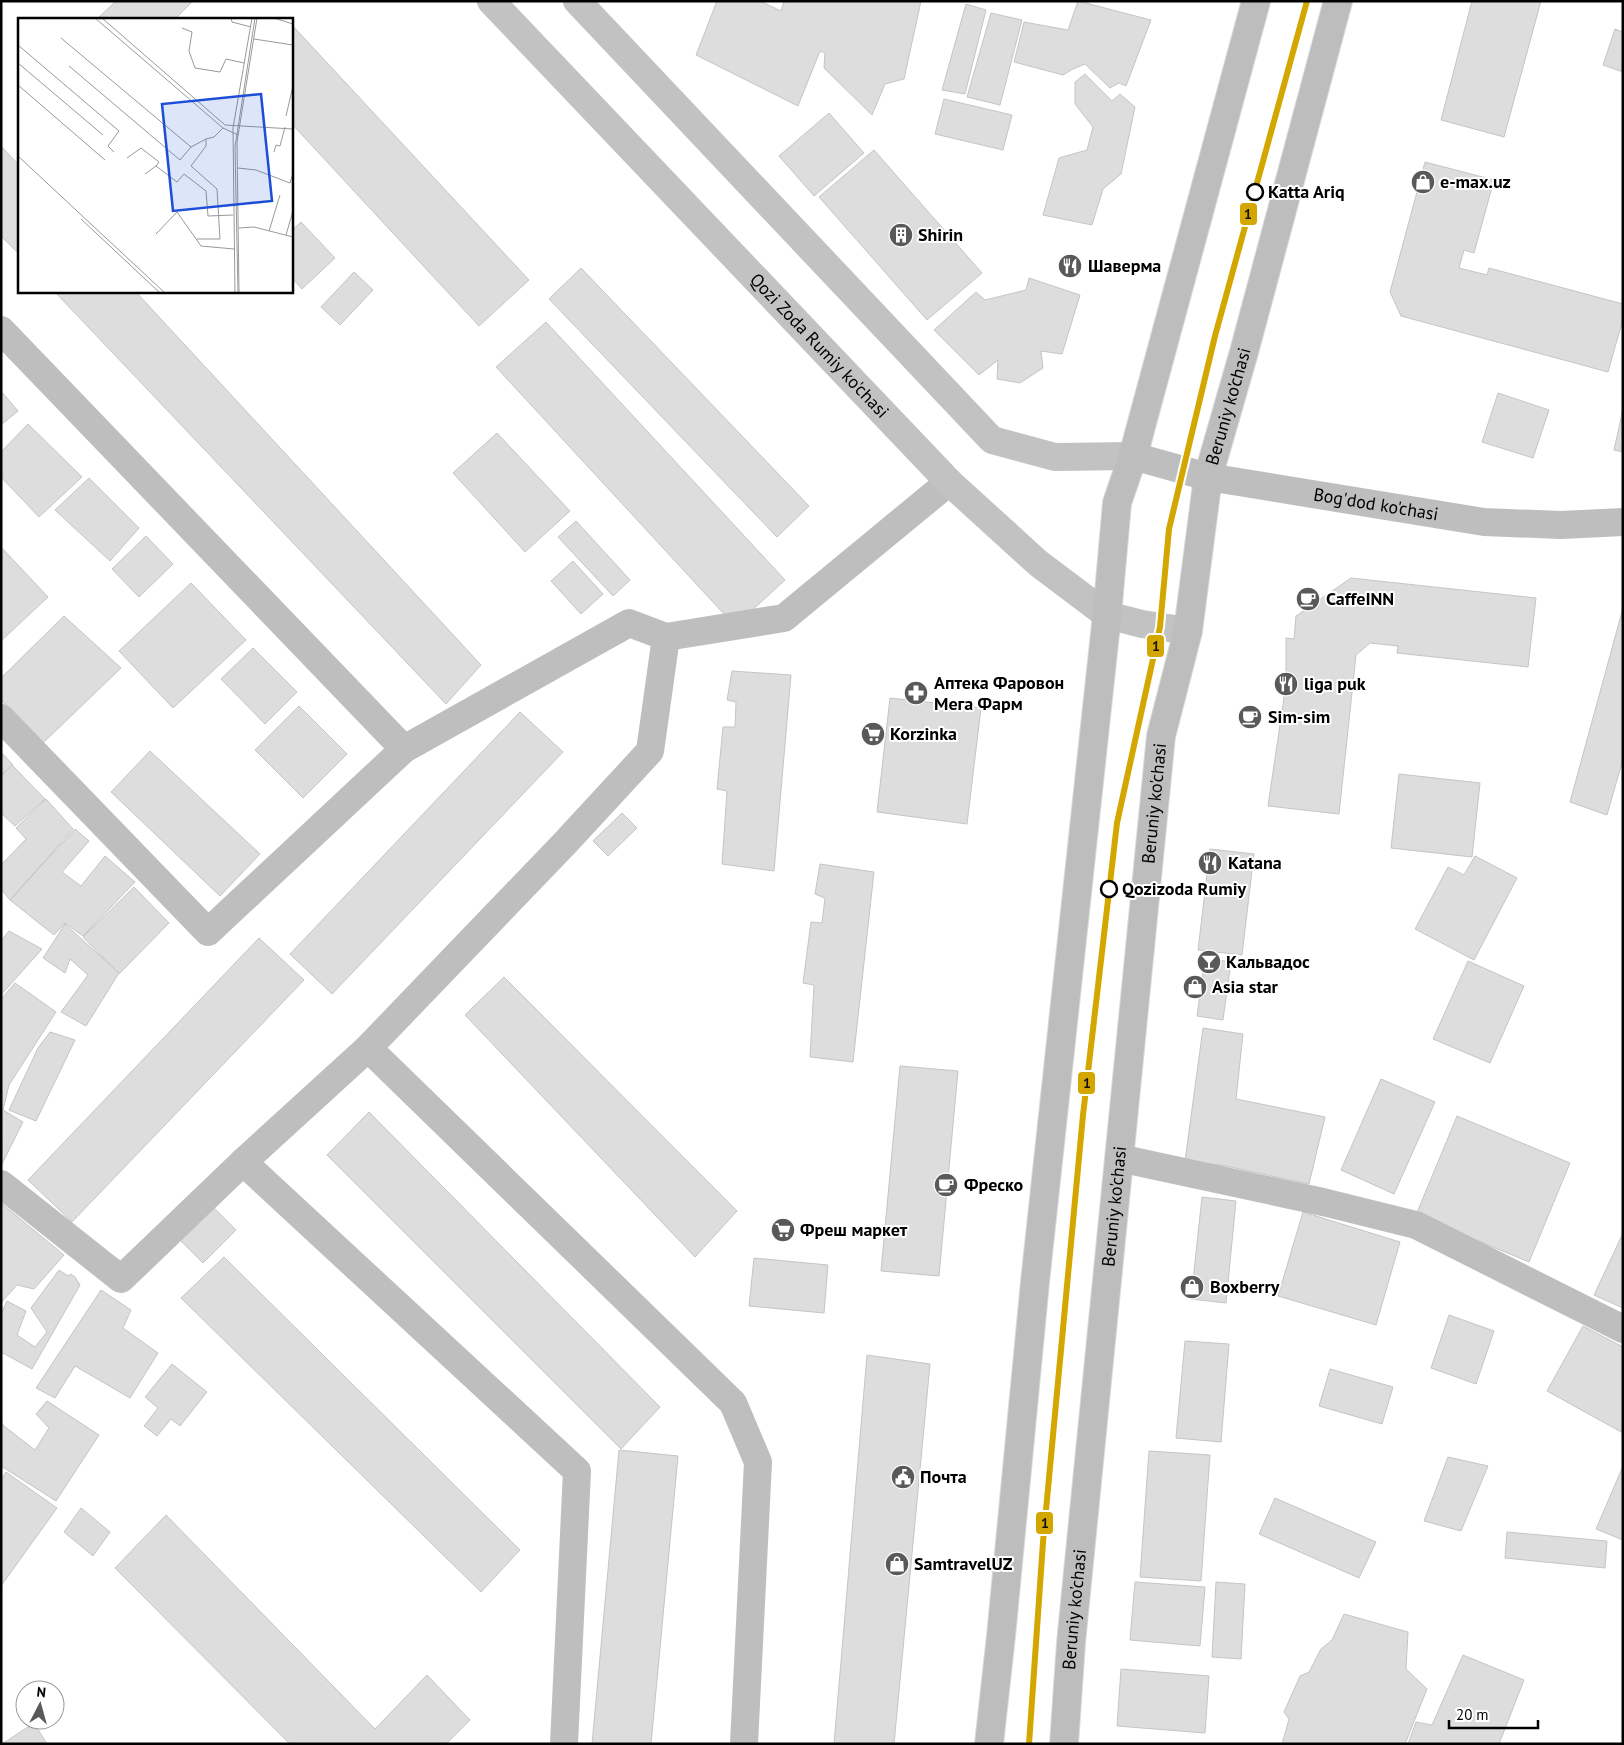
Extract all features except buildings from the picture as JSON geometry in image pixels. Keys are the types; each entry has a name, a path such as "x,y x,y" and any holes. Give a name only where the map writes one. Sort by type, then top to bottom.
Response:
{"main road":[{"path":"988,1744 1001,1636 1034,1282 1117,503 1133,456 1256,1"},
{"name":"Beruniy ko'chasi","path":"1064,1744 1071,1643 1161,736 1188,632 1208,477 1244,352 1338,1"}],"street":[{"name":"Qozi Zoda Rumiy ko'chasi","path":"491,1 949,482 1038,563 1106,616 1188,632"},
{"path":"577,1 992,440 1055,456 1133,456"},
{"path":"1,330 404,749"},
{"name":"Bog'dod ko'chasi","path":"1133,456 1208,477 1484,522 1561,525 1623,522"},
{"path":"1,718 208,932 404,749 629,623 666,636 784,618 949,482"},
{"path":"1,1184 122,1279 243,1162 368,1048 650,752 666,636"},
{"path":"368,1048 733,1403 758,1462 744,1744"},
{"path":"1119,1158 1323,1202 1416,1225 1623,1329"},
{"path":"243,1162 578,1471 564,1744"}],"transit line":[{"name":"1","path":"1029,1744 1043,1542 1083,1115 1117,823 1160,627 1169,529 1215,336 1307,1"}],"place":[{"name":"e-max.uz","path":"1423,182"},
{"name":"Katta Ariq","path":"1255,192"},
{"name":"Shirin","path":"901,235"},
{"name":"Шаверма","path":"1070,266"},
{"name":"CaffeINN","path":"1308,599"},
{"name":"liga puk","path":"1286,684"},
{"name":"Аптека Фаровон Мега Фарм","path":"916,693"},
{"name":"Sim-sim","path":"1250,717"},
{"name":"Korzinka","path":"873,734"},
{"name":"Katana","path":"1210,863"},
{"name":"Qozizoda Rumiy","path":"1109,889"},
{"name":"Кальвадос","path":"1209,962"},
{"name":"Asia star","path":"1195,987"},
{"name":"Фреско","path":"946,1185"},
{"name":"Фреш маркет","path":"783,1230"},
{"name":"Boxberry","path":"1192,1287"},
{"name":"Почта","path":"903,1477"},
{"name":"SamtravelUZ","path":"897,1564"}]}
